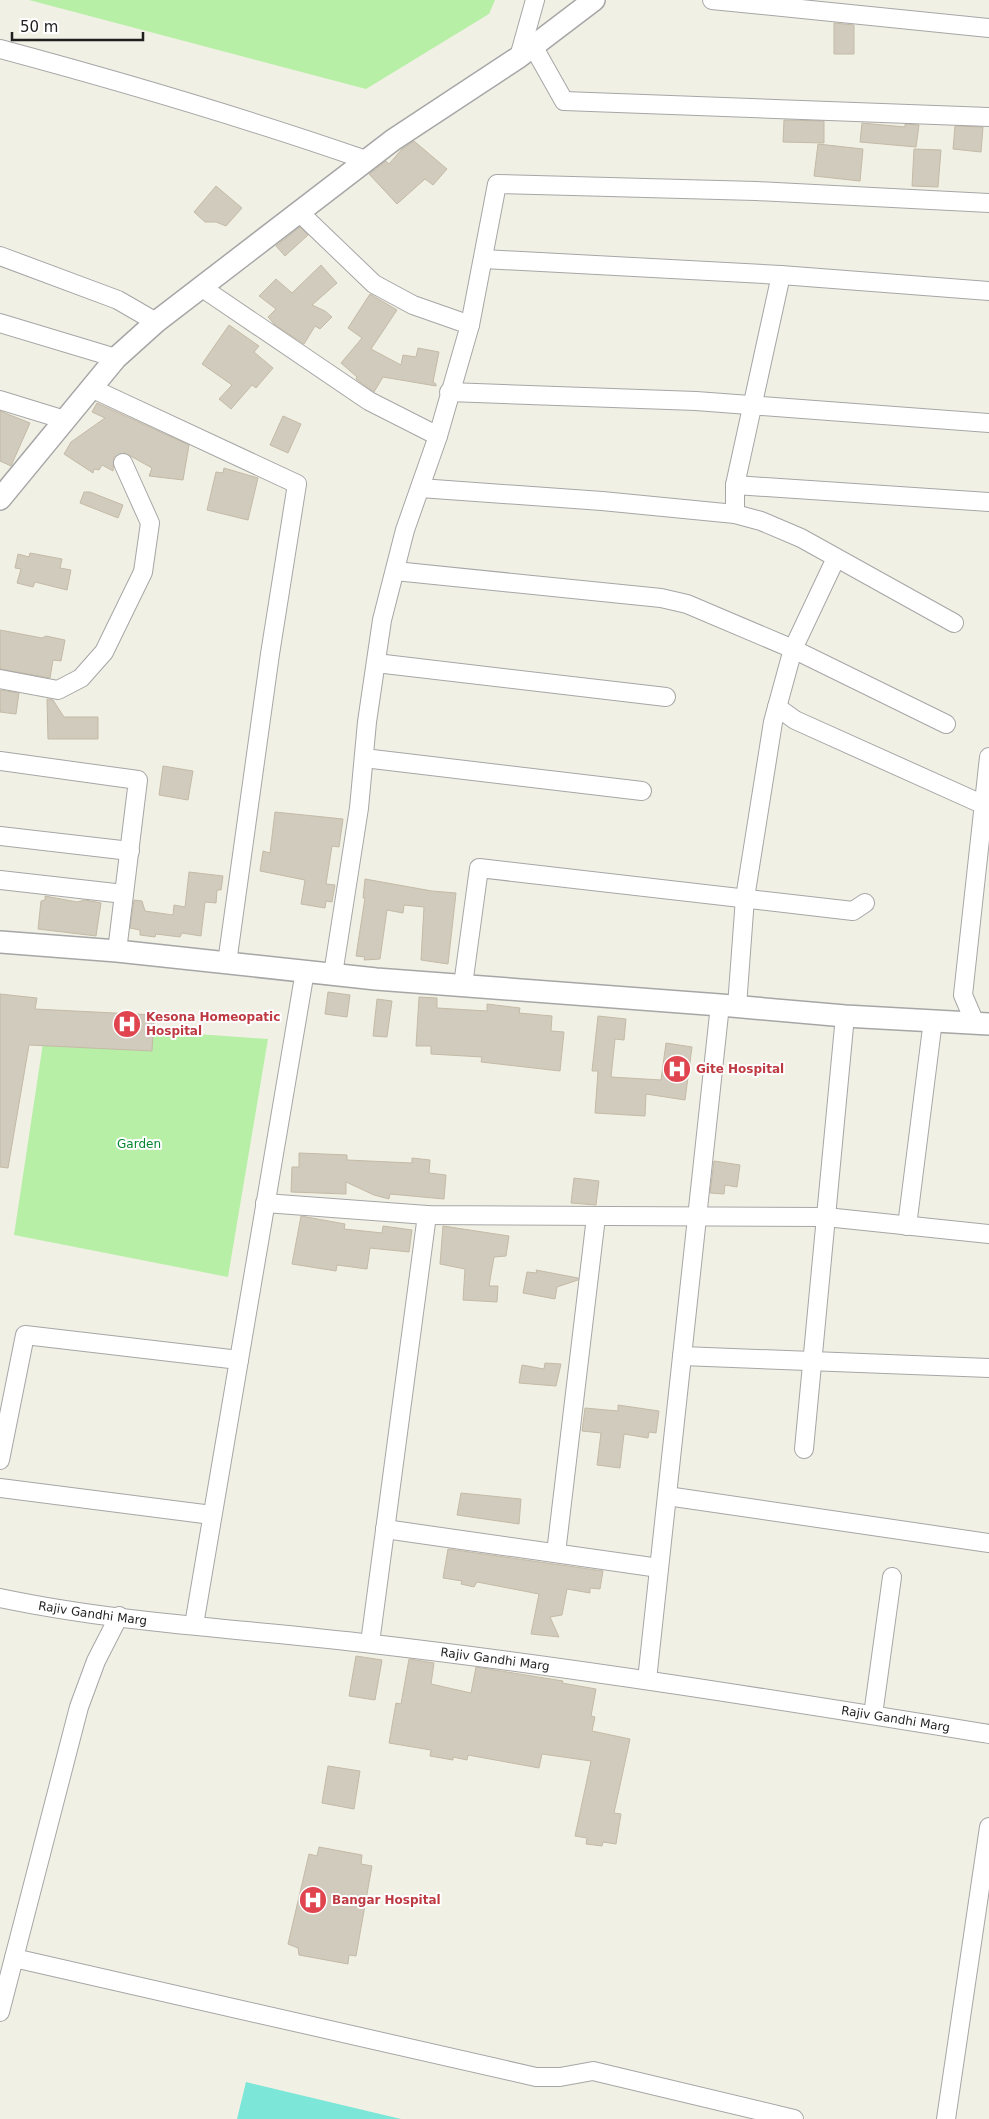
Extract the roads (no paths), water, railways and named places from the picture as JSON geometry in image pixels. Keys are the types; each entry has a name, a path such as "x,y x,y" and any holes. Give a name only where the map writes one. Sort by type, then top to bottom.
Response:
{"street":[{"path":"536,0 526,51 564,101 989,117"},
{"path":"0,499 116,358 156,322 393,140 526,51 594,0"},
{"path":"712,0 989,28"},
{"path":"0,49 168,94 267,125 366,160"},
{"path":"333,974 359,808 382,620 405,530 438,436 470,324 498,184 756,191 989,203"},
{"path":"299,212 374,284 413,305 470,324"},
{"path":"0,256 118,300 156,322"},
{"path":"484,259 781,275 989,291"},
{"path":"735,514 735,485 781,275"},
{"path":"201,288 369,401 438,436"},
{"path":"0,323 116,358"},
{"path":"91,388 297,484 270,654 226,963"},
{"path":"450,392 696,401 989,423"},
{"path":"0,400 65,420"},
{"path":"0,679 58,690 81,678 104,652 125,613 143,572 150,523 123,463"},
{"path":"735,485 989,502"},
{"path":"420,488 602,501 735,514 762,520 954,623"},
{"path":"647,1680 697,1215 728,1005 777,707 793,649 836,558"},
{"path":"395,571 661,598 687,604 793,649 946,724"},
{"path":"376,663 666,697"},
{"path":"777,707 795,720 984,805"},
{"path":"364,758 642,791"},
{"path":"982,1023 963,995 989,758"},
{"path":"0,761 138,780 117,951"},
{"path":"0,836 130,851"},
{"path":"463,985 479,868 853,911 865,903"},
{"path":"0,880 124,894"},
{"path":"0,942 117,951 333,974 463,985 728,1005 845,1016 982,1023"},
{"path":"194,1625 305,971"},
{"path":"804,1449 845,1016"},
{"path":"907,1226 933,1020"},
{"path":"265,1203 427,1215 826,1217 989,1234"},
{"path":"370,1643 427,1215"},
{"path":"556,1553 596,1217"},
{"path":"0,1460 3,1425 25,1335 239,1360"},
{"path":"682,1356 989,1368"},
{"path":"0,1488 212,1515"},
{"path":"667,1496 989,1543"},
{"path":"385,1529 659,1568"},
{"path":"873,1715 892,1577"},
{"name":"Rajiv Gandhi Marg","path":"0,1598 119,1616 370,1643 647,1680 989,1734"},
{"path":"0,2012 79,1707 96,1661 119,1616"},
{"path":"946,2119 982,1919 989,1827"},
{"path":"14,1958 536,2077 560,2077 593,2071 794,2119"}],"place":[{"name":"Kesona Homeopatic Hospital","path":"127,1024"},
{"name":"Gite Hospital","path":"677,1069"},
{"name":"Bangar Hospital","path":"313,1900"}],"park label":[{"name":"Garden","path":"139,1144"}]}
